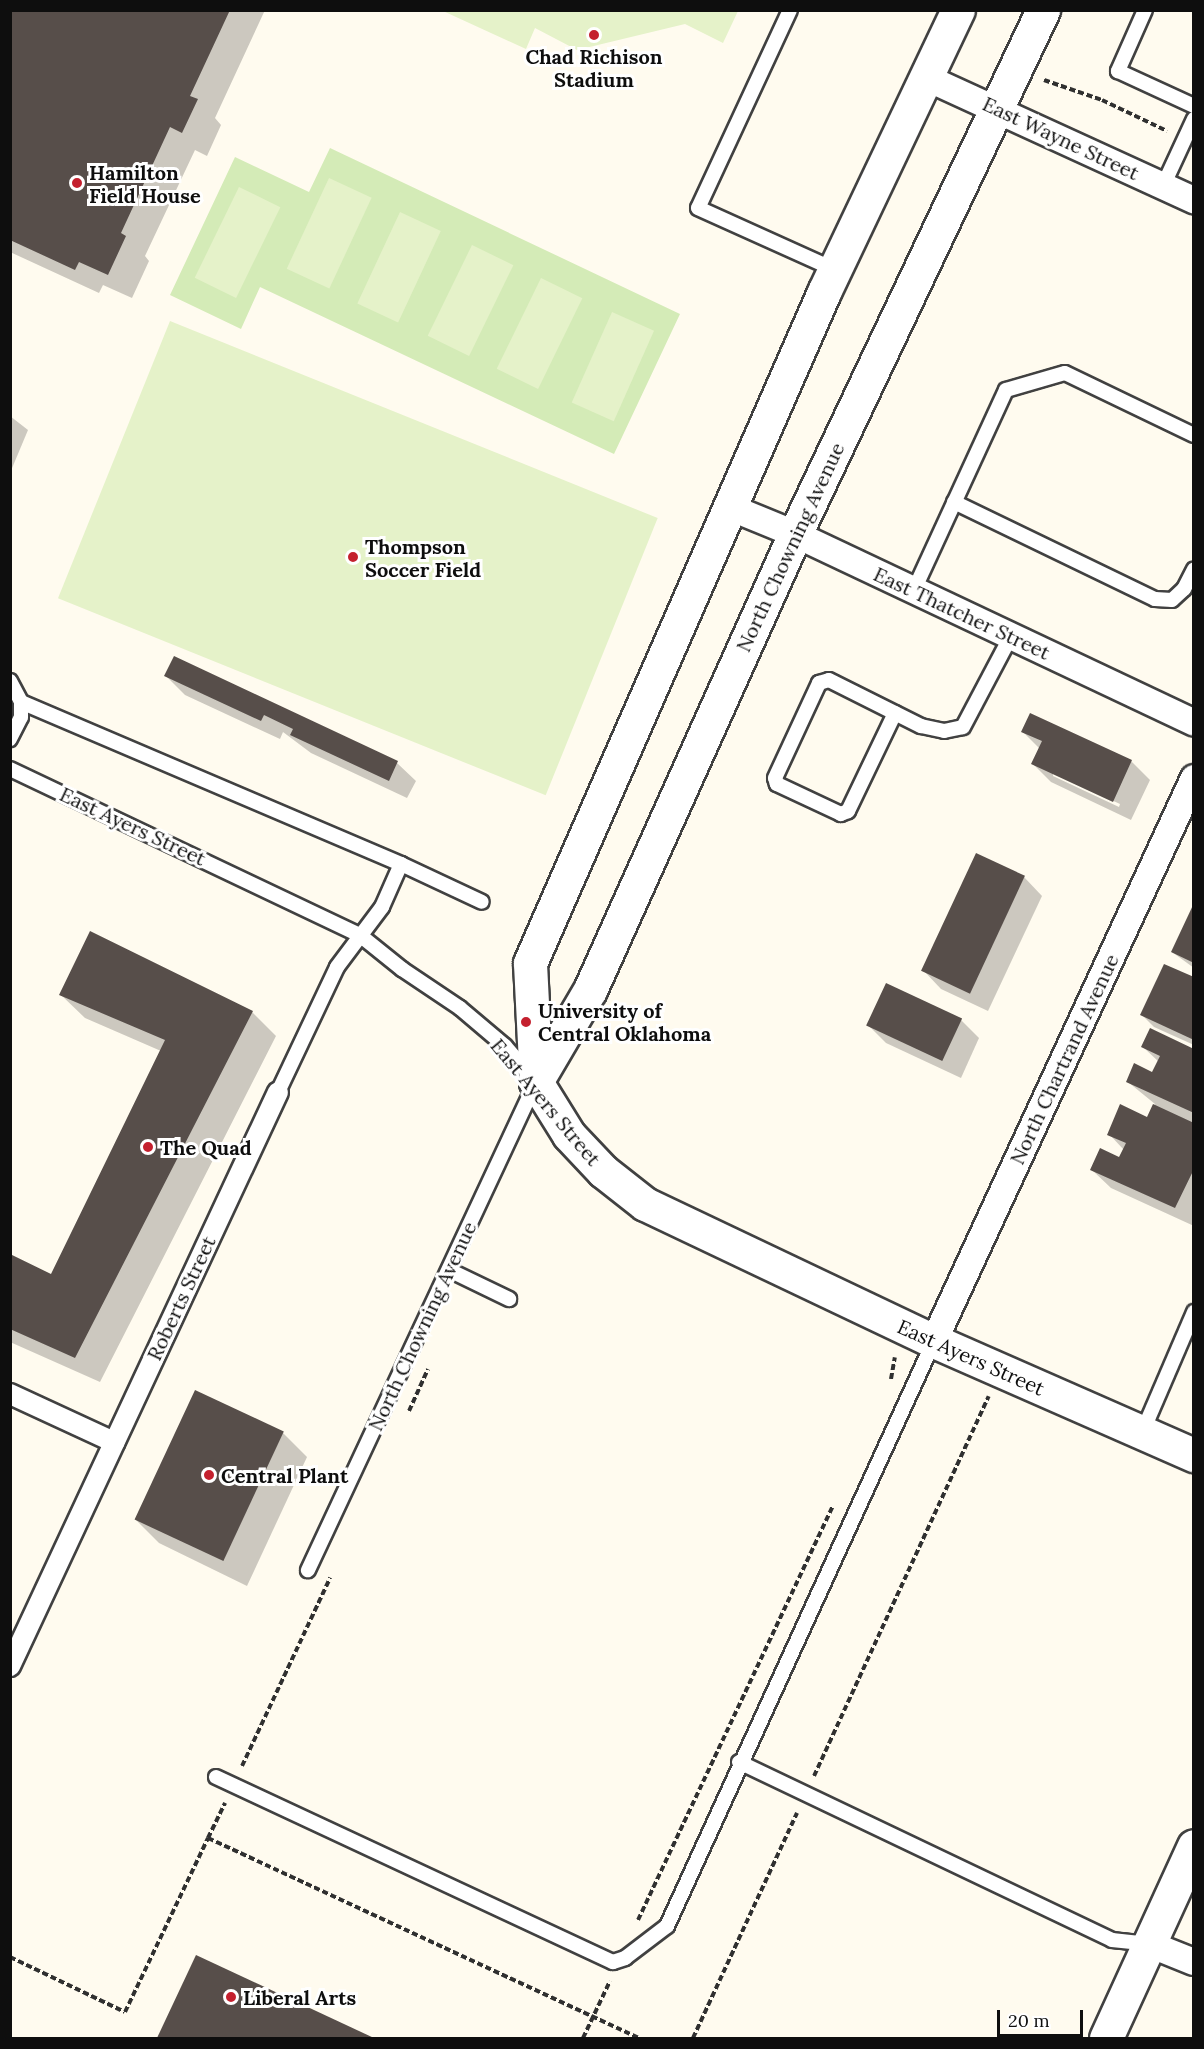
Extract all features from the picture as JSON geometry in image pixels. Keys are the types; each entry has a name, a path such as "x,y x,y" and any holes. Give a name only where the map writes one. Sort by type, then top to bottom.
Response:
{"street":[{"name":"North Chowning Avenue","path":"536,1082 530,963 835,270 958,10"},
{"name":"North Chowning Avenue","path":"536,1082 590,990 795,534 1043,10"},
{"name":"East Wayne Street","path":"927,78 998,107 1194,200"},
{"name":"East Thatcher Street","path":"729,507 795,534 1194,723"},
{"name":"North Chartrand Avenue","path":"934,1341 1194,777"},
{"name":"East Ayers Street","path":"536,1082 569,1135 603,1171 645,1204 934,1341 1194,1455"},
{"name":"Roberts Street","path":"10,1666 278,1092"},
{"path":"10,1394 114,1442"},
{"path":"1106,2038 1194,1846"},
{"path":"1149,1944 1194,1962"}],"lane":[{"path":"790,10 698,208 835,270"},
{"path":"1145,10 1118,71 1194,106"},
{"path":"1163,186 1194,119"},
{"path":"914,590 1006,390 1065,373 1194,435"},
{"path":"954,502 1155,599 1172,600 1184,589 1194,569"},
{"path":"895,712 848,811 841,814 777,784 775,778 819,682 830,680 895,712 921,726 944,731 963,727 1011,636"},
{"path":"10,681 21,702 21,717 10,739"},
{"path":"21,702 401,864 482,902"},
{"name":"East Ayers Street","path":"10,769 361,936 402,969 460,1008 504,1046 536,1082"},
{"name":"Roberts Street","path":"278,1092 337,968 382,908 401,864"},
{"name":"North Chowning Avenue","path":"308,1570 536,1082"},
{"path":"449,1270 509,1299"},
{"path":"1142,1432 1194,1312"},
{"path":"216,1777 613,1962 625,1958 668,1926 740,1762 934,1341"},
{"path":"740,1762 1112,1940 1149,1944"}],"path":[{"path":"1043,80 1102,100 1185,139"},
{"path":"10,1957 125,2012 208,1838 638,2038"}],"green space":[{"name":"Chad Richison Stadium","path":"443,11 738,11 723,43 685,24 577,50 535,28 526,49"},
{"path":"330,148 680,314 614,454 260,287 241,329 170,295 235,157 309,192"},
{"path":"329,178 372,198 329,288 287,269"},
{"path":"239,187 280,207 236,298 195,278"},
{"path":"400,212 441,231 398,323 357,304"},
{"path":"472,245 513,265 469,356 428,336"},
{"path":"541,278 582,298 538,389 497,369"},
{"path":"612,312 654,331 614,421 572,402"},
{"name":"Thompson Soccer Field","path":"170,321 658,518 546,795 58,598"}],"building":[{"name":"Hamilton Field House","path":"10,10 230,10 190,96 198,99 182,133 170,127 121,233 126,236 108,275 79,262 75,270 10,240"},
{"path":"174,656 398,761 389,781 290,735 293,729 264,715 261,721 164,676"},
{"path":"1030,713 1132,760 1113,802 1031,764 1042,741 1021,732"},
{"path":"976,853 1025,876 970,994 921,971"},
{"path":"1194,903 1194,963 1171,952"},
{"name":"The Quad","path":"90,931 253,1011 75,1358 10,1329 10,1254 51,1274 165,1040 59,995"},
{"path":"1164,964 1194,977 1194,1040 1140,1015"},
{"path":"886,983 962,1018 942,1061 866,1026"},
{"path":"1150,1028 1194,1049 1194,1113 1126,1082 1134,1063 1152,1072 1160,1056 1141,1047"},
{"path":"1120,1104 1147,1117 1153,1104 1194,1123 1194,1169 1175,1208 1090,1170 1100,1148 1119,1157 1126,1143 1107,1135"},
{"name":"Central Plant","path":"195,1390 284,1431 223,1561 135,1520"},
{"name":"Liberal Arts","path":"196,1955 374,2038 157,2038"}],"place":[{"name":"Chad Richison Stadium","path":"594,35"},
{"name":"Hamilton Field House","path":"77,183"},
{"name":"Thompson Soccer Field","path":"353,557"},
{"name":"University of Central Oklahoma","path":"526,1022"},
{"name":"The Quad","path":"148,1147"},
{"name":"Central Plant","path":"209,1475"},
{"name":"Liberal Arts","path":"231,1997"}]}
